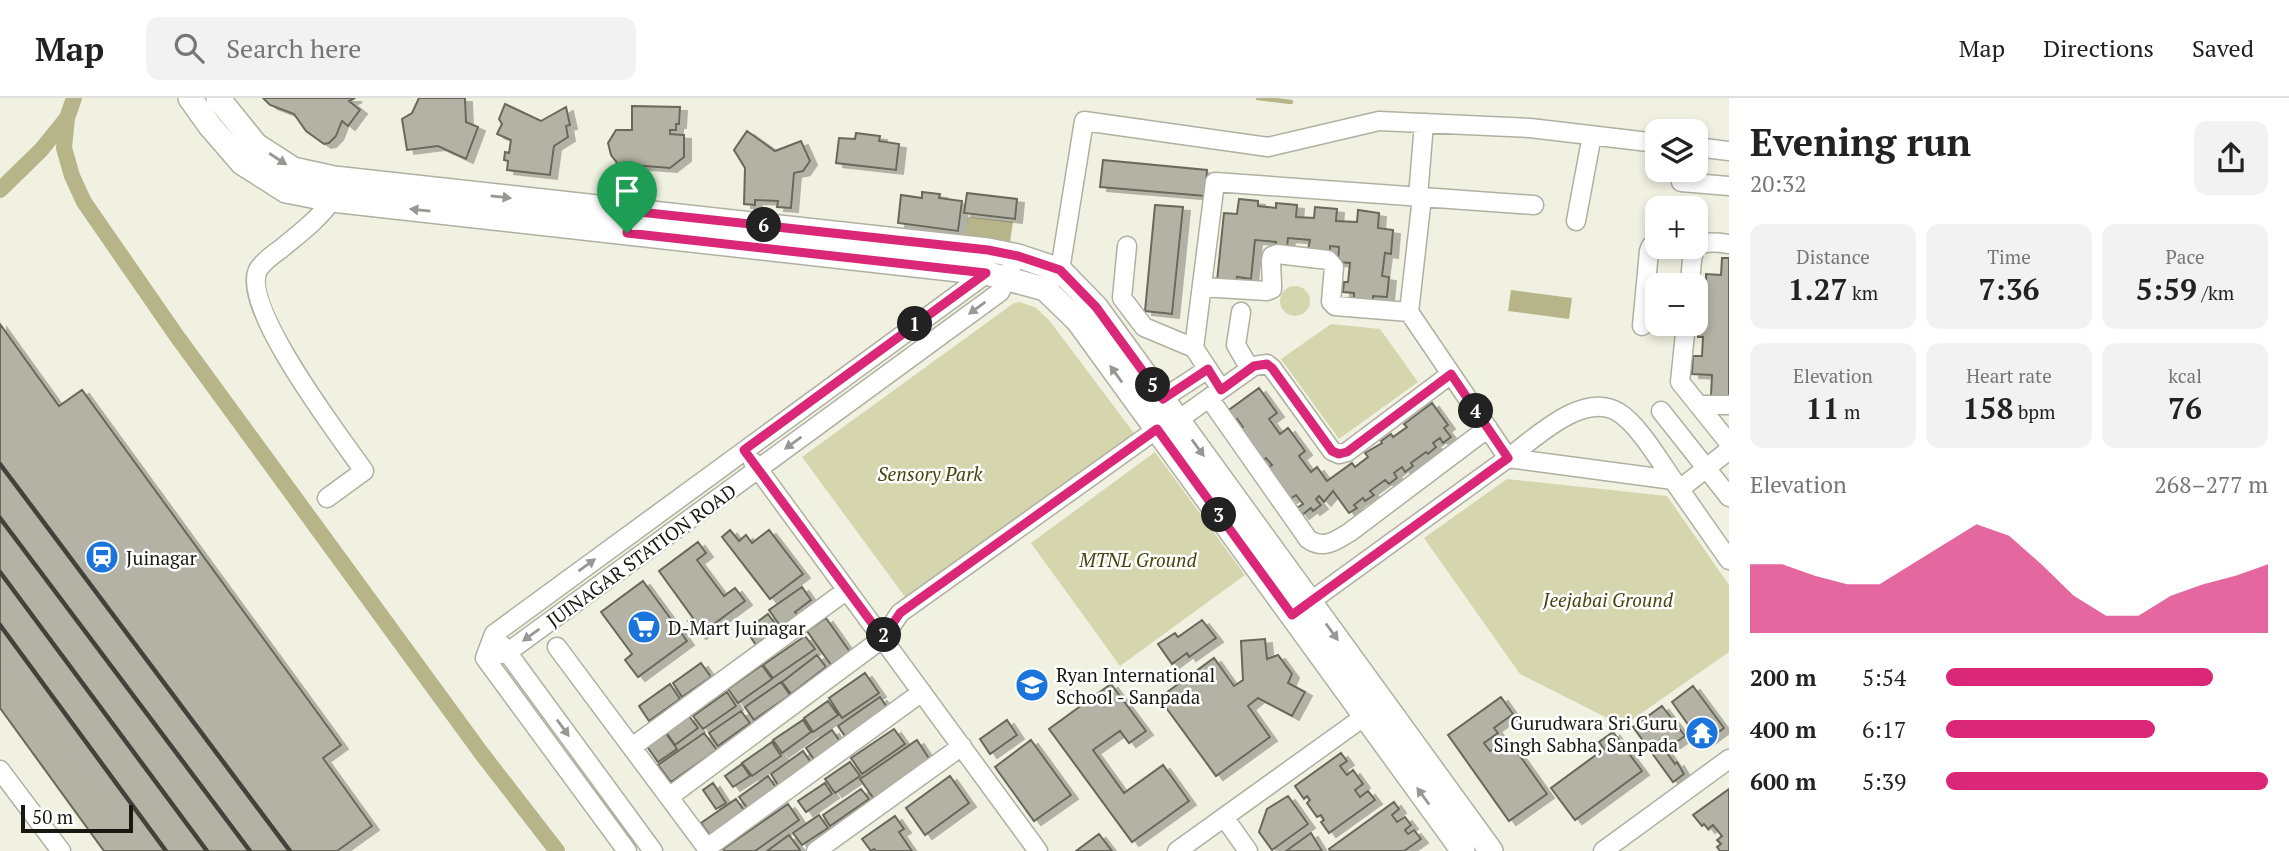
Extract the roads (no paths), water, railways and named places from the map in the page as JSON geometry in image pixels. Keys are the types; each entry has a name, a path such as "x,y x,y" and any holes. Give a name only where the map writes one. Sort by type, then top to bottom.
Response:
{"main road":[{"path":"190,98 242,163 286,191 332,200 988,250 1018,256 1060,270 1096,307 1178,420 1301,609 1365,716 1463,851"},
{"path":"224,105 256,145 293,169 334,178 996,276 1045,289 1078,321 1157,429 1491,851"}],"street":[{"path":"1045,289 1060,270 1084,121 1268,147 1379,121 1530,128 1645,142"},
{"path":"1424,123 1409,312 1508,458 1676,484 1706,468 1729,450"},
{"path":"1576,221 1592,135"},
{"path":"1708,148 1729,151"},
{"path":"1194,348 1215,182 1534,205"},
{"path":"1681,182 1729,186"},
{"path":"327,498 364,471 298,378 262,309 256,284 257,272 264,263 313,222 332,200"},
{"path":"1708,242 1729,244"},
{"path":"1127,247 1122,298 1144,327 1194,348 1208,369 1215,394 1308,539 1315,544 1323,546 1350,532 1488,428"},
{"path":"1202,287 1267,291 1272,289 1272,256 1277,254 1328,260 1334,267 1331,302 1335,306 1409,312"},
{"name":"JUINAGAR STATION ROAD","path":"494,634 744,450 996,276 1018,256"},
{"path":"1642,326 1648,259"},
{"name":"JUINAGAR STATION ROAD","path":"485,658 508,652 1000,292 996,276"},
{"path":"1241,312 1236,345 1250,369"},
{"path":"1685,336 1680,382 1729,443"},
{"path":"1178,420 1250,369 1262,364 1272,368 1332,451 1339,454 1347,452 1451,374"},
{"path":"1163,399 1208,369"},
{"path":"1301,609 1573,412 1596,405 1618,412 1642,435 1729,560"},
{"path":"1699,405 1729,405"},
{"path":"1661,411 1729,497"},
{"path":"669,797 883,638 900,613 1157,429"},
{"path":"744,450 1038,851"},
{"path":"632,747 847,590"},
{"path":"494,634 653,851"},
{"path":"494,634 485,658 627,851"},
{"path":"557,647 708,849 922,692"},
{"path":"1177,851 1365,716"},
{"path":"816,851 962,746"},
{"path":"1603,851 1729,759"},
{"path":"0,770 61,851"},
{"path":"1224,817 1248,851"}],"waterway":[{"path":"74,98 67,118 64,148 72,176 84,202 176,335 482,754 557,851"},
{"path":"1258,98 1291,102"},
{"path":"0,190 41,150 67,118"}],"railway":[{"path":"0,464 290,851"},
{"path":"0,518 250,851"},
{"path":"0,572 207,851"},
{"path":"0,625 166,851"}],"place":[{"name":"Juinagar","path":"102,557"},
{"name":"D-Mart Juinagar","path":"644,627"},
{"name":"Ryan International School - Sanpada","path":"1032,685"},
{"name":"Gurudwara Sri Guru Singh Sabha, Sanpada","path":"1702,733"}],"park label":[{"name":"Sensory Park","path":"930,473"},
{"name":"MTNL Ground","path":"1138,559"},
{"name":"Jeejabai Ground","path":"1608,599"}]}
